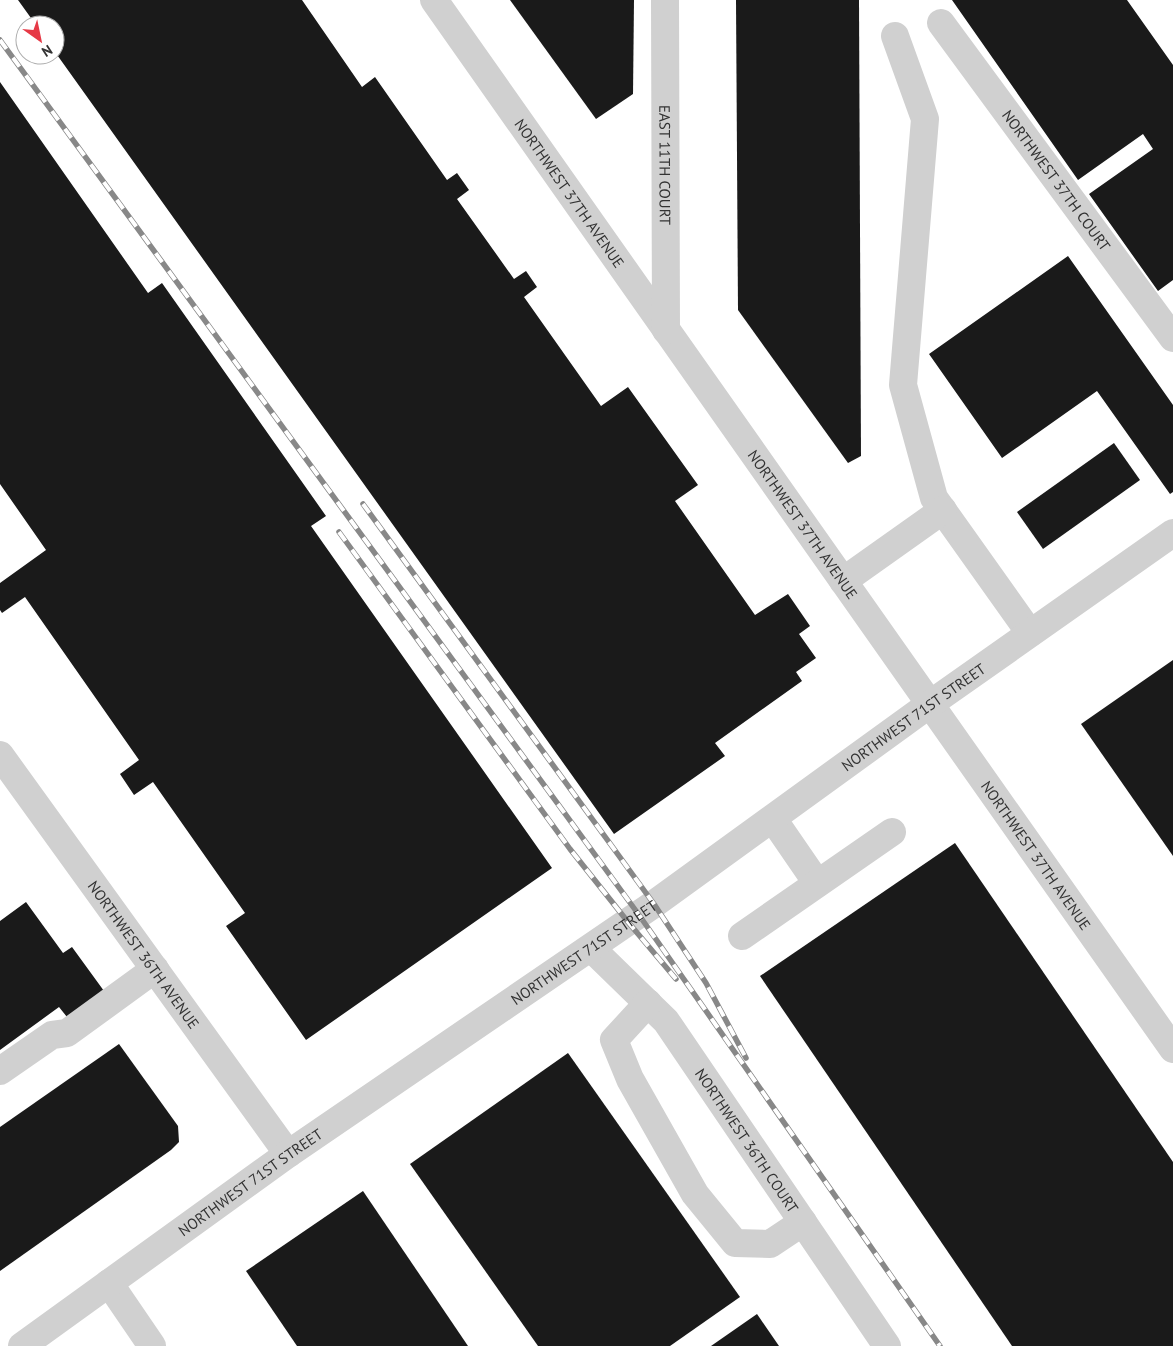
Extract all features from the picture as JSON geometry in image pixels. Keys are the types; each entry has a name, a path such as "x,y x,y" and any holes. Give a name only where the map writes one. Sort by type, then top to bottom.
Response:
{"street":[{"name":"NORTHWEST 37TH AVENUE","path":"434,0 930,704 1170,1040"},
{"name":"EAST 11TH COURT","path":"665,0 666,330"},
{"name":"NORTHWEST 37TH COURT","path":"940,23 1173,338"},
{"path":"895,36 924,119 903,386 934,498 1030,634"},
{"path":"843,580 942,510"},
{"name":"NORTHWEST 71ST STREET","path":"22,1346 288,1154 591,948 773,819 930,704 1173,533"},
{"name":"NORTHWEST 36TH AVENUE","path":"0,756 288,1154"},
{"path":"773,819 817,883"},
{"path":"742,936 892,832"},
{"name":"NORTHWEST 36TH COURT","path":"591,948 666,1021 887,1346"},
{"path":"0,1071 52,1035 67,1033 155,969"},
{"path":"648,1003 614,1040 630,1079 695,1194 735,1243 770,1244 802,1222"},
{"path":"108,1283 152,1346"}],"building":[{"path":"18,0 302,0 362,87 375,77 447,180 457,173 469,190 457,199 514,279 526,271 537,287 524,297 601,406 628,387 698,485 675,501 755,615 788,594 810,626 799,634 816,658 796,672 802,681 715,743 725,756 614,834 64,65 65,15 29,15"},
{"path":"510,0 634,0 633,94 596,119"},
{"path":"736,0 859,0 861,456 848,463 738,310"},
{"path":"952,0 1127,0 1173,65 1173,280 1158,291 1089,194 1153,149 1143,134 1078,180"},
{"path":"0,82 148,293 162,283 326,516 311,526 552,868 306,1040 226,926 245,913 153,782 134,795 120,774 139,760 25,597 2,613 0,610 0,583 46,550 0,484"},
{"path":"1068,256 1173,405 1173,492 1170,494 1097,391 1002,458 929,354"},
{"path":"1114,443 1140,480 1043,549 1017,512"},
{"path":"1173,660 1173,856 1081,724"},
{"path":"955,843 1173,1162 1173,1346 1012,1346 760,976"},
{"path":"26,902 63,953 72,947 104,991 67,1017 59,1007 0,1050 0,921"},
{"path":"119,1044 178,1126 179,1142 171,1150 0,1271 0,1127"},
{"path":"568,1053 740,1297 670,1346 538,1346 410,1164"},
{"path":"363,1191 468,1346 297,1346 246,1271"},
{"path":"757,1314 779,1346 711,1346"}],"railway":[{"path":"0,40 639,915 940,1346"},
{"path":"363,504 654,904 706,983 746,1058"},
{"path":"339,532 570,849 676,979"}]}
